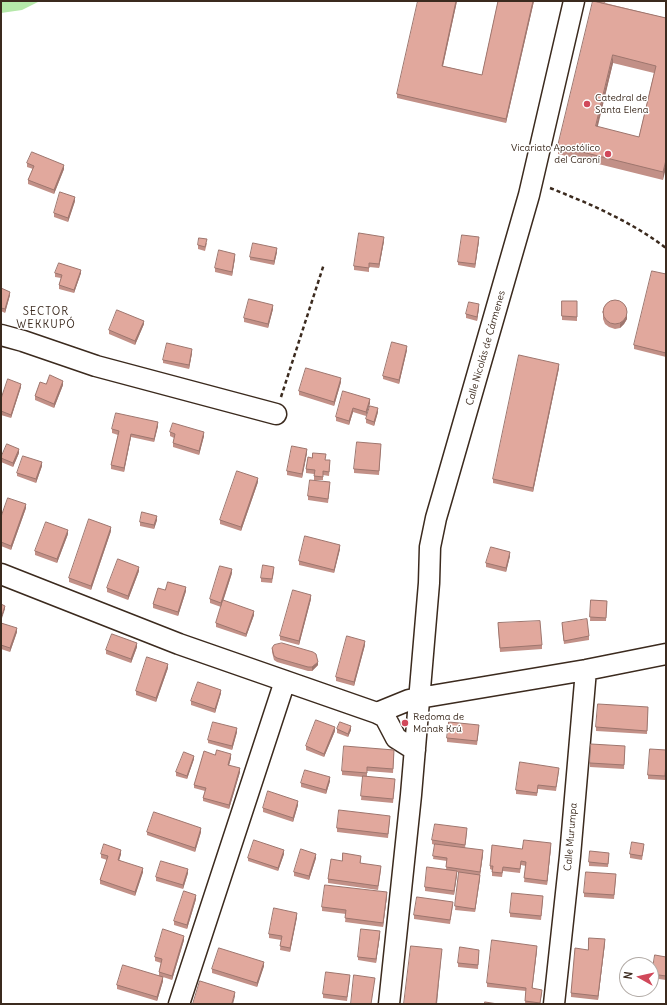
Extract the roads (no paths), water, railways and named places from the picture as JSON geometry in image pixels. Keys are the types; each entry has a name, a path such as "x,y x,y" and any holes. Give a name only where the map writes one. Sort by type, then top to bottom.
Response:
{"street":[{"name":"Calle Nicolás de Cármenes","path":"389,1004 415,750 429,583 430,548 436,518 532,183 574,1"},
{"path":"1,335 96,366 276,414"},
{"path":"1,574 172,642 377,713 385,717 396,738 415,750"},
{"path":"377,713 409,700 586,670 666,654"},
{"name":"Calle Murumpa","path":"554,1004 570,856 586,670"},
{"path":"179,1004 285,681"}],"place":[{"name":"Catedral de Santa Elena","path":"587,104"},
{"name":"Vicariato Apostólico del Caroní","path":"608,154"},
{"name":"Redoma de Manak Krú","path":"405,723"}],"district":[{"name":"SECTOR WEKKUPÓ","path":"46,318"}]}
